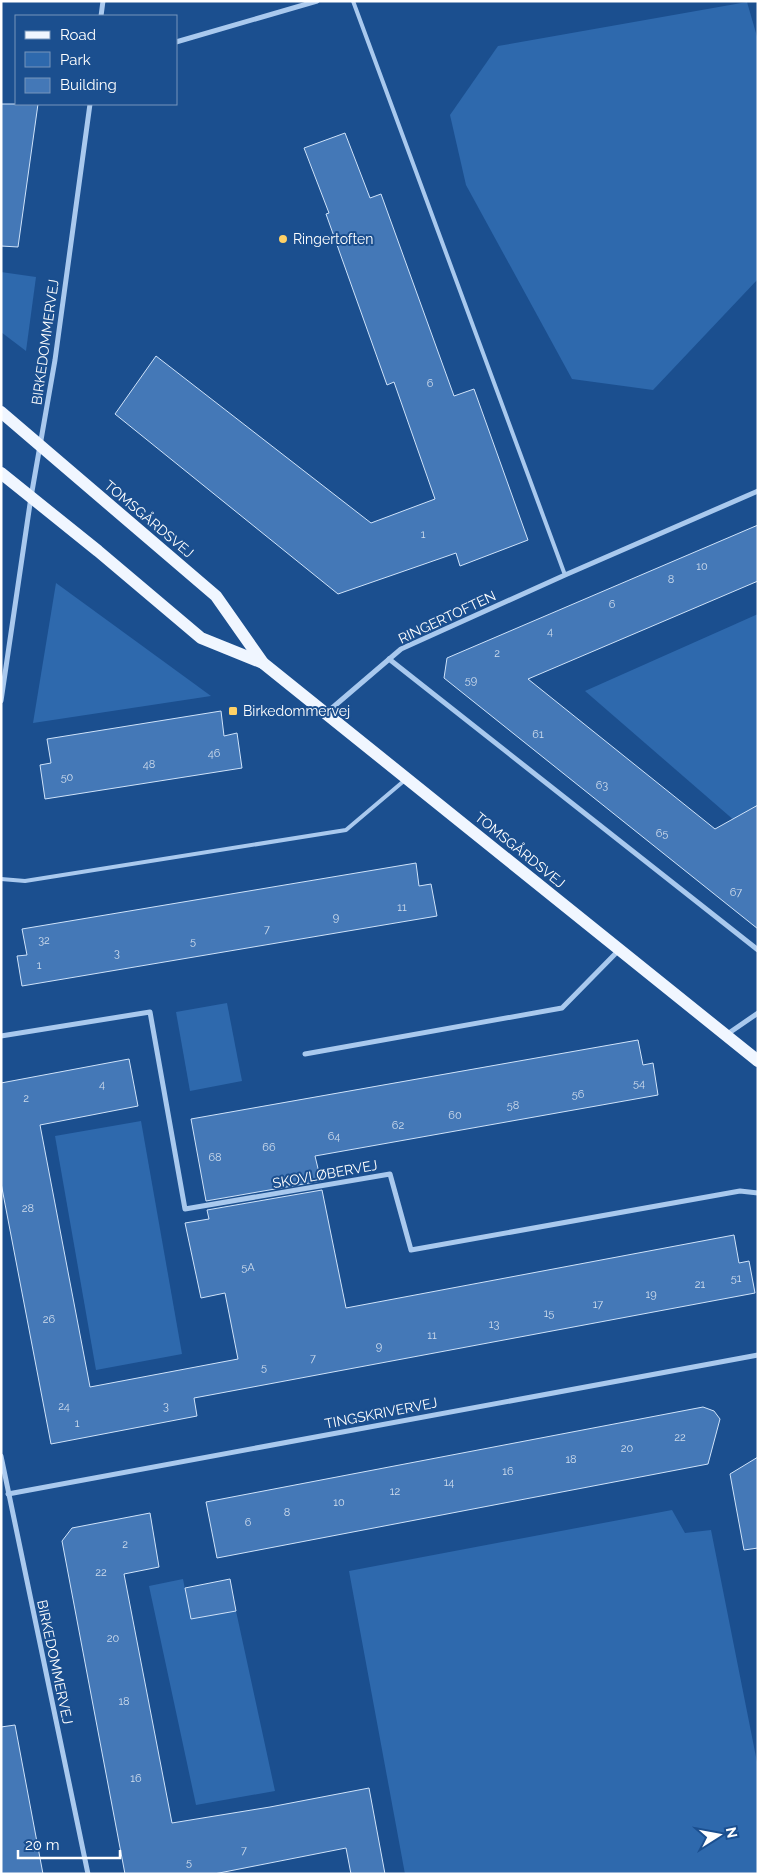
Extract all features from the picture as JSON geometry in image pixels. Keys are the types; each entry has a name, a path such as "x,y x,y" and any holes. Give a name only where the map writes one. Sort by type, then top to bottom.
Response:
{"main road":[{"name":"TOMSGÅRDSVEJ","path":"1,412 216,596 263,663 758,1061"},
{"name":"TOMSGÅRDSVEJ","path":"1,473 201,638 263,663"}],"street":[{"path":"101,15 103,1"},
{"path":"178,41 317,1"},
{"name":"BIRKEDOMMERVEJ","path":"1,701 31,497 55,360 90,105"},
{"name":"RINGERTOFTEN","path":"325,714 401,649 565,574 758,492"},
{"path":"389,659 758,950"},
{"path":"305,1054 562,1008 620,950"},
{"name":"SKOVLØBERVEJ","path":"1,1036 150,1012 185,1209 390,1174 411,1250 740,1191 758,1193"},
{"path":"726,1036 758,1013"},
{"name":"TINGSKRIVERVEJ","path":"8,1494 758,1355"},
{"name":"BIRKEDOMMERVEJ","path":"1,1456 88,1874"}],"lane":[{"path":"353,1 565,574"},
{"path":"1,879 24,881 346,830 407,779"}],"green space":[{"path":"747,2 758,40 758,279 653,390 572,379 466,185 450,115 498,46"},
{"path":"1,272 36,277 26,351 1,332"},
{"path":"56,583 211,696 33,723"},
{"path":"758,614 758,841 585,691"},
{"path":"227,1003 242,1081 190,1091 176,1012"},
{"path":"141,1121 182,1354 96,1370 55,1136"},
{"path":"672,1510 685,1533 711,1530 758,1767 758,1874 405,1874 349,1571"},
{"path":"183,1579 191,1619 236,1611 275,1791 196,1805 149,1586"}],"building":[{"path":"1,104 38,105 18,247 1,246"},
{"path":"345,133 370,198 381,194 454,396 474,389 528,540 460,566 456,553 338,594 115,414 156,356 371,523 435,499 394,382 387,385 326,214 329,213 304,148"},
{"path":"758,525 758,581 528,679 715,829 758,805 758,929 444,678 447,658"},
{"path":"221,711 224,736 237,733 242,768 45,799 40,765 51,763 47,739"},
{"path":"416,863 419,886 431,884 437,916 22,986 17,956 27,955 22,929"},
{"path":"638,1040 643,1065 653,1063 658,1095 315,1156 321,1181 206,1201 191,1119"},
{"path":"129,1059 138,1106 40,1125 90,1387 238,1359 225,1293 201,1298 185,1223 209,1219 207,1210 322,1190 346,1308 734,1235 739,1263 749,1261 755,1293 194,1398 197,1416 51,1444 1,1183 1,1083"},
{"path":"703,1407 714,1411 720,1419 708,1464 217,1558 206,1502"},
{"path":"758,1457 758,1548 744,1550 730,1474"},
{"path":"150,1513 159,1567 124,1574 172,1823 369,1788 385,1874 351,1874 346,1848 214,1874 125,1874 62,1541 72,1528"},
{"path":"230,1579 236,1611 191,1619 185,1588"},
{"path":"15,1725 43,1874 1,1874 1,1727"}],"place":[{"name":"Ringertoften","path":"283,239"},
{"name":"Birkedommervej","path":"233,711"}]}
